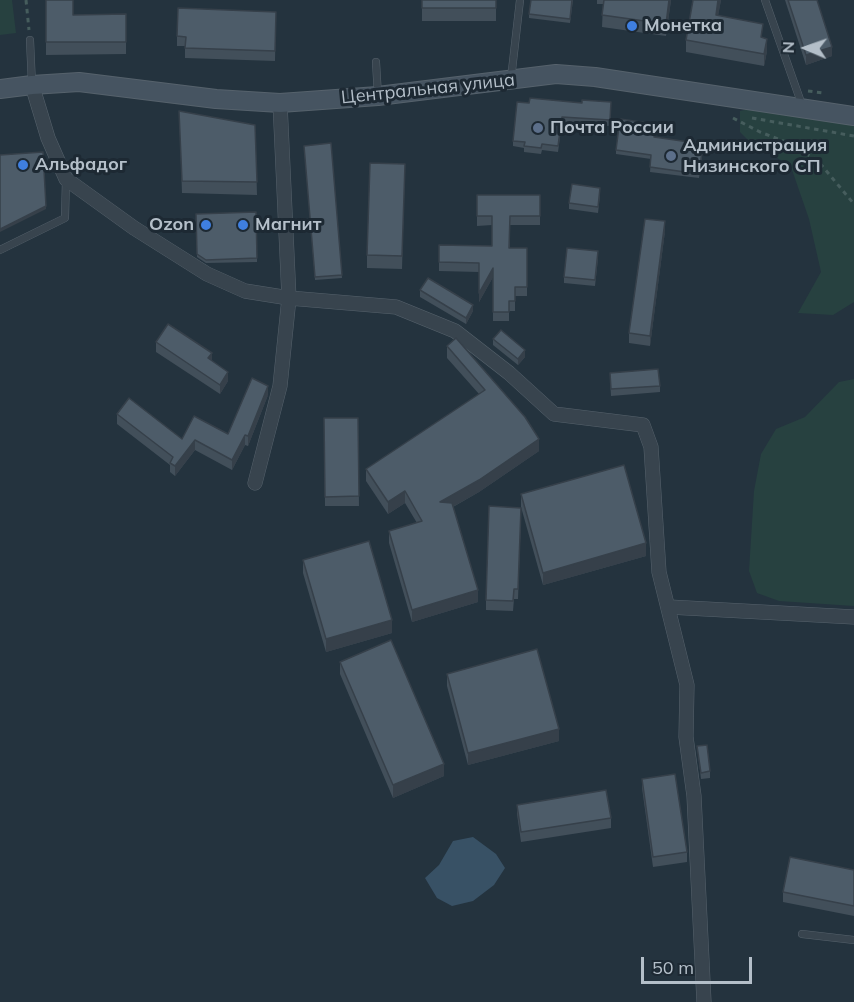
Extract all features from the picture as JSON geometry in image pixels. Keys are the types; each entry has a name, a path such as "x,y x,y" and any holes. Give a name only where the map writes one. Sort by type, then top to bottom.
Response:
{"street":[{"name":"Центральная улица","path":"0,89 79,82 216,99 280,104 378,96 556,74 596,77 854,116"},
{"path":"32,85 48,138 66,179 134,228 207,274 245,291 288,300 396,308 455,331 509,373 554,414 643,425 651,447 659,572 687,685 686,737 695,807 704,1002"},
{"path":"255,483 280,386 288,300 280,104"},
{"path":"669,607 854,617"}],"lane":[{"path":"511,79 520,0"},
{"path":"765,0 802,108"},
{"path":"30,38 32,85"},
{"path":"376,62 378,96"},
{"path":"0,250 65,218 66,179"},
{"path":"802,934 854,940"}],"path":[{"path":"26,0 30,38"},
{"path":"733,113 763,121 854,136"},
{"path":"733,118 791,144 818,161 854,204"}],"green space":[{"path":"0,0 12,0 16,33 0,35"},
{"path":"753,108 854,124 854,302 833,315 798,313 821,272 809,219 791,167 752,144 740,132 740,111"},
{"path":"854,379 854,606 779,601 757,593 749,571 754,491 761,454 776,429 805,417 839,382"}],"water":[{"path":"473,837 496,854 505,868 494,885 473,901 452,906 437,898 425,878 439,865 453,841"}],"building":[{"path":"46,0 73,0 73,15 126,14 126,42 46,42"},
{"path":"422,0 496,0 496,8 422,8"},
{"path":"531,0 572,0 570,19 529,14"},
{"path":"604,0 669,0 666,24 602,15"},
{"path":"693,0 718,0 716,15 763,24 761,37 767,39 764,54 686,40"},
{"path":"788,0 817,0 832,47 806,55"},
{"path":"178,8 276,12 275,51 185,48 186,37 177,36"},
{"name":"Почта России","path":"530,98 582,103 582,100 611,102 610,120 562,117 558,146 542,144 541,148 524,146 525,142 513,141 517,102 529,103"},
{"path":"179,111 255,125 257,182 182,181"},
{"path":"620,119 655,124 654,137 703,144 699,174 650,167 651,155 616,150"},
{"path":"331,143 342,275 315,277 304,146"},
{"path":"43,152 46,206 0,229 0,155"},
{"path":"370,163 405,164 402,256 367,255"},
{"path":"572,184 600,188 598,207 569,203"},
{"path":"477,195 540,195 540,216 510,216 509,248 527,248 527,287 515,287 515,301 509,301 509,312 493,312 493,268 479,293 479,263 439,262 439,245 492,246 492,216 477,216"},
{"path":"256,212 257,258 206,260 197,254 196,214"},
{"path":"645,219 665,221 650,336 629,333"},
{"path":"567,248 598,251 595,280 564,277"},
{"path":"428,278 473,305 466,318 420,290"},
{"path":"168,324 212,353 208,358 228,372 220,385 156,342"},
{"path":"501,330 525,350 518,359 493,339"},
{"path":"456,338 525,417 539,439 479,480 440,502 452,503 478,590 412,610 389,531 422,521 405,491 388,502 366,469 485,390 447,346"},
{"path":"658,369 660,386 611,389 610,373"},
{"path":"252,378 268,386 248,436 245,435 232,460 195,440 175,466 170,463 173,457 117,414 129,398 182,439 194,416 228,434"},
{"path":"324,418 358,418 359,496 325,497"},
{"path":"624,465 646,543 543,573 521,494"},
{"path":"489,506 521,508 518,589 514,589 513,601 486,600"},
{"path":"369,541 392,620 326,639 303,560"},
{"path":"391,640 444,764 393,785 340,662"},
{"path":"537,649 559,729 468,753 447,674"},
{"path":"707,745 710,771 701,773 697,746"},
{"path":"675,774 687,852 653,857 642,779"},
{"path":"606,790 611,818 521,832 517,805"},
{"path":"790,857 854,870 854,906 783,892"}],"place":[{"name":"Монетка","path":"632,26"},
{"name":"Почта России","path":"538,128"},
{"name":"Администрация Низинского СП","path":"671,156"},
{"name":"Альфадог","path":"23,165"},
{"name":"Ozon","path":"206,225"},
{"name":"Магнит","path":"243,225"}]}
